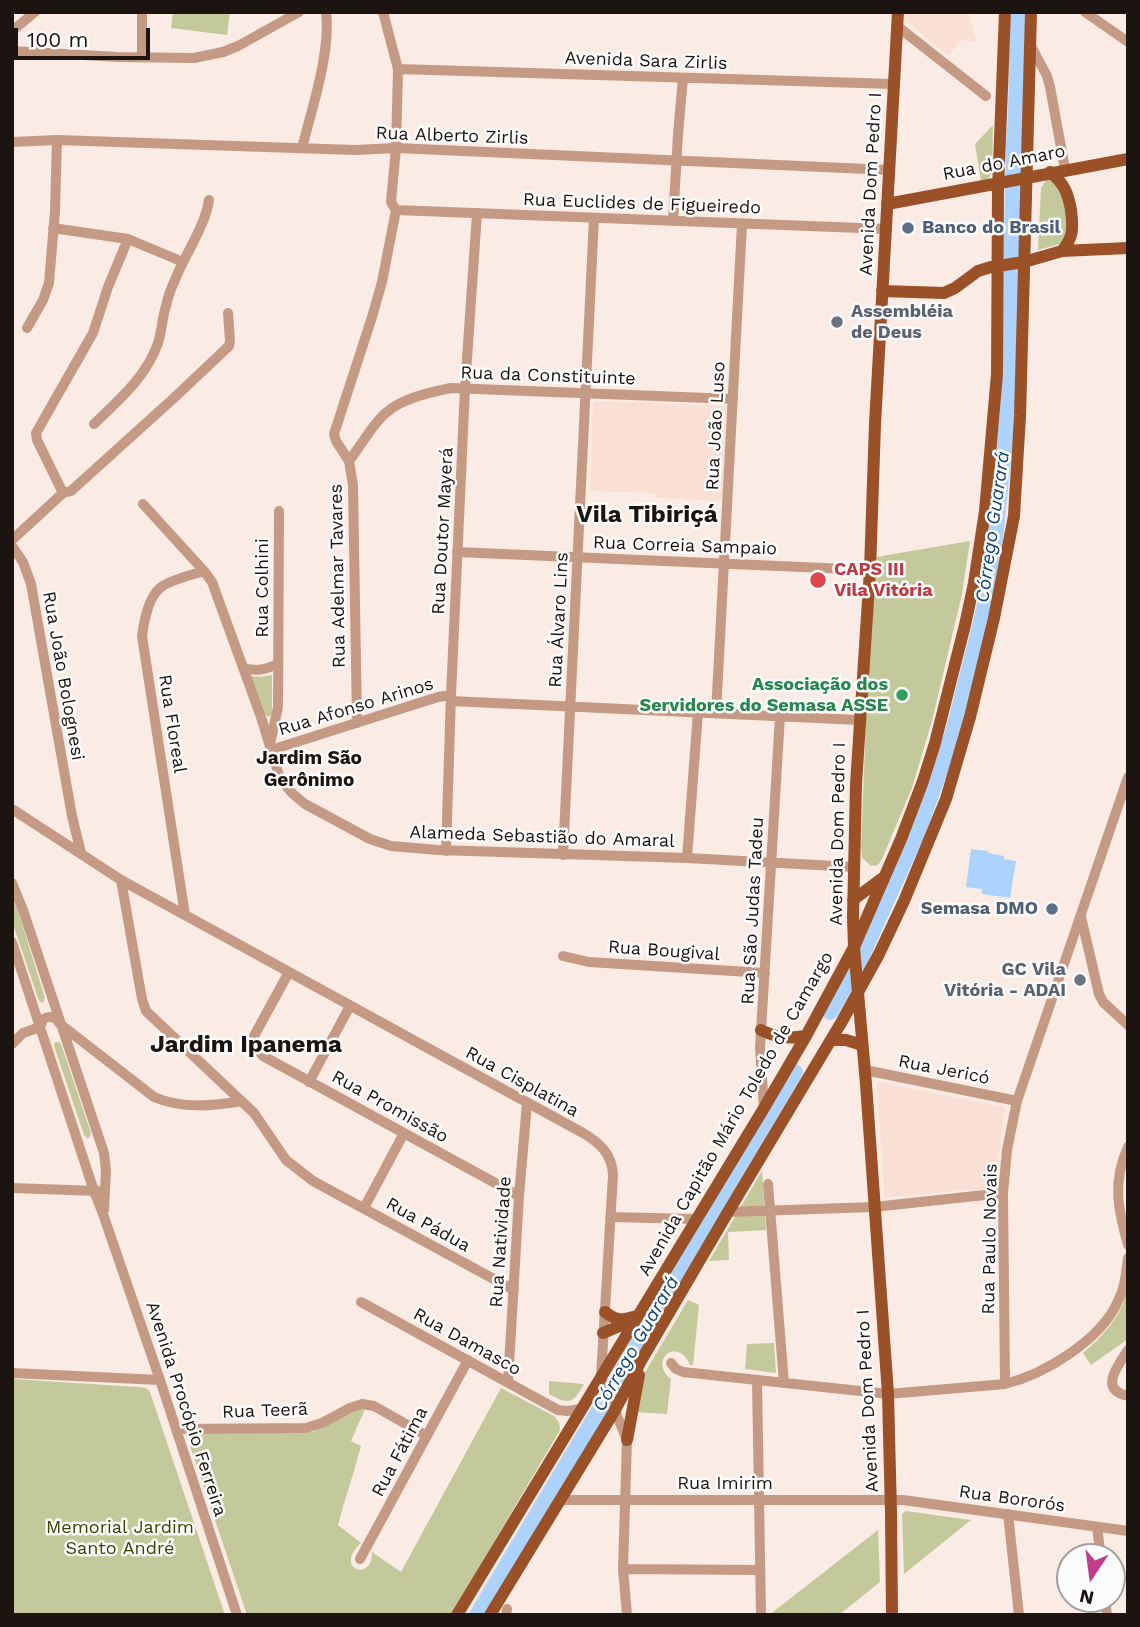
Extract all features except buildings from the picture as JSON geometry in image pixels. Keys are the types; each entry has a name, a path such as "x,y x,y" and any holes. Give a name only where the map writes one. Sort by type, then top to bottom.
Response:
{"main road":[{"name":"Avenida Capitão Mário Toledo de Camargo","path":"490,1615 560,1500 612,1404 642,1359 832,1040 879,954 946,799 970,717 994,618 1009,547 1015,502 1020,404 1011,264 1013,180 1005,12"},
{"name":"Avenida Capitão Mário Toledo de Camargo","path":"457,1615 581,1409 602,1381 636,1317 764,1108 854,952 923,781 935,743 974,583 1011,264 1013,180 1030,44 1031,12"},
{"name":"Avenida Dom Pedro I","path":"892,1615 888,1394 854,952 853,867 897,19"},
{"name":"Rua do Amaro","path":"887,204 1128,159"},
{"path":"1050,172 1058,178 1069,195 1073,230 1071,239 1062,251"},
{"path":"882,291 944,293 978,271 1062,251 1128,248"},
{"path":"853,867 868,876 884,877"},
{"path":"853,900 884,877"},
{"path":"761,1030 779,1038 806,1036"},
{"path":"832,1040 846,1040 862,1045"},
{"path":"605,1312 621,1320 636,1317"},
{"path":"603,1333 636,1317"},
{"path":"627,1440 642,1359"}],"street":[{"path":"12,31 35,12"},
{"path":"142,12 142,57"},
{"path":"12,51 194,58 223,52 299,12"},
{"path":"302,148 325,54 327,12"},
{"name":"Rua Adelmar Tavares","path":"357,723 353,485 349,461 334,434 382,282 396,210 391,202 396,148 398,69 383,12"},
{"path":"1085,12 1128,42"},
{"path":"1097,12 1103,24"},
{"path":"897,19 986,96"},
{"path":"1030,44 1047,76 1065,169"},
{"name":"Avenida Sara Zirlis","path":"398,69 894,84"},
{"path":"673,221 683,78"},
{"path":"27,328 49,283 57,140"},
{"name":"Rua Alberto Zirlis","path":"12,142 57,140 355,150 396,148 890,170"},
{"path":"94,424 119,401 153,355 165,306 205,216 209,200"},
{"name":"Rua Euclides de Figueiredo","path":"396,210 886,229"},
{"name":"Rua Doutor Mayerá","path":"446,851 457,552 477,213"},
{"name":"Rua Álvaro Lins","path":"563,855 594,218"},
{"name":"Rua João Luso","path":"716,713 742,224"},
{"path":"54,228 128,239 183,262"},
{"path":"62,493 36,433 93,333 128,239"},
{"path":"12,540 62,493 71,491 229,346 228,313"},
{"name":"Rua da Constituinte","path":"349,461 377,422 390,409 425,394 451,388 733,399"},
{"name":"Alameda Sebastião do Amaral","path":"143,504 204,571 216,591 280,779 305,804 380,843 400,848 446,851 687,858 853,867"},
{"name":"Rua Colhini","path":"271,747 278,707 279,511"},
{"name":"Rua João Bolognesi","path":"12,546 23,562 31,584 81,853"},
{"name":"Rua Correia Sampaio","path":"457,552 870,570"},
{"name":"Rua Floreal","path":"185,915 142,636 149,607 162,586 204,571"},
{"path":"244,668 262,670 278,664"},
{"name":"Rua Afonso Arinos","path":"271,747 444,696 570,707 859,720"},
{"path":"687,858 698,712"},
{"name":"Rua São Judas Tadeu","path":"764,1108 760,1047 779,716"},
{"name":"Rua Paulo Novais","path":"1005,1384 1003,1194 1007,1150 1017,1101 1128,777"},
{"name":"Rua Cisplatina","path":"12,809 121,880 595,1140 608,1155 613,1175 602,1381 627,1440 623,1569 627,1615"},
{"path":"58,839 72,816"},
{"name":"Rua Pádua","path":"121,880 146,1011 242,1101 292,1165 313,1181 514,1290"},
{"name":"Avenida Procópio Ferreira","path":"12,883 104,1153 106,1171 103,1214"},
{"path":"1080,916 1099,994 1103,1002 1128,1025"},
{"name":"Avenida Procópio Ferreira","path":"12,942 93,1191 160,1380 237,1615"},
{"name":"Rua Bougival","path":"563,956 589,962 765,973"},
{"name":"Rua Promissão","path":"289,972 255,1031 255,1047 262,1056 519,1196"},
{"path":"309,1082 350,1006"},
{"path":"12,1044 23,1033 40,1027 44,1033 51,1035 58,1031 60,1024 148,1093 161,1100 212,1106 242,1101"},
{"name":"Rua Jericó","path":"865,1070 1017,1101"},
{"name":"Rua Natividade","path":"508,1382 527,1103"},
{"path":"363,1208 404,1133"},
{"path":"1128,1147 1120,1168 1117,1194 1128,1245"},
{"path":"768,1184 783,1382"},
{"path":"12,1188 105,1191"},
{"path":"728,1212 874,1207 1003,1194"},
{"path":"610,1217 696,1219"},
{"path":"671,1363 676,1369 683,1371 888,1394 1005,1384 1036,1374 1098,1331 1118,1303 1128,1258"},
{"name":"Rua Damasco","path":"361,1302 558,1410"},
{"path":"1128,1350 1112,1379 1114,1389 1128,1396"},
{"name":"Rua Fátima","path":"360,1559 468,1360"},
{"path":"12,1373 160,1380"},
{"path":"757,1380 761,1615"},
{"name":"Rua Teerã","path":"176,1429 306,1428 362,1404 374,1406 427,1436"},
{"path":"558,1410 581,1409"},
{"path":"558,1410 569,1430"},
{"name":"Rua Imirim","path":"560,1500 891,1500"},
{"name":"Rua Bororós","path":"891,1500 1128,1531"},
{"path":"1008,1514 1019,1615"},
{"path":"1097,1527 1099,1543"},
{"path":"623,1569 760,1570"}],"shaded area":[{"path":"905,12 968,12 977,42 960,40 949,56 905,20"},
{"path":"595,401 727,406 723,501 655,498 655,493 590,491"},
{"path":"879,1082 1004,1107 994,1188 887,1197 884,1195"}],"green space":[{"path":"173,12 230,12 227,35 171,28"},
{"path":"993,125 992,173 988,179 981,181 975,144"},
{"path":"1047,179 1059,183 1072,225 1063,243 1038,250 1041,188"},
{"name":"Associação dos Servidores do Semasa ASSE","path":"970,541 962,594 932,721 912,788 882,859 878,865 871,866 862,858 861,846 868,670 876,557"},
{"path":"272,675 272,714 269,717 251,676"},
{"path":"12,899 45,998 43,1003 39,1001 12,921"},
{"path":"55,1042 61,1044 91,1133 90,1137 84,1135 54,1046"},
{"path":"762,1171 766,1230 728,1232 729,1260 709,1261"},
{"path":"1128,1287 1128,1339 1091,1365 1083,1353 1111,1324"},
{"path":"688,1300 699,1305 693,1365 678,1352 667,1354 662,1365 671,1379 667,1414 636,1412 643,1377"},
{"path":"774,1343 776,1373 745,1369 747,1344"},
{"name":"Memorial Jardim Santo André","path":"13,1379 138,1387 146,1388 150,1392 225,1615 12,1615"},
{"path":"549,1381 584,1384 577,1396 566,1401 549,1394"},
{"path":"501,1388 554,1416 559,1422 560,1430 451,1615 247,1615 191,1449 190,1442 193,1437 201,1433 312,1432 365,1409 351,1441 361,1446 338,1525 361,1543 352,1556 353,1567 361,1570 369,1565 372,1552 401,1572"},
{"path":"906,1511 971,1520 904,1574 902,1514"},
{"path":"878,1530 880,1582 839,1615 769,1615"}],"water":[{"path":"971,849 988,851 1004,856 1004,859 1016,861 1010,898 982,894 982,889 966,887"}],"waterway":[{"name":"Córrego Guarará","path":"830,1012 858,964 918,831 953,733 990,579 1008,409 1018,12"},
{"name":"Córrego Guarará","path":"477,1615 795,1072"}],"place":[{"name":"Banco do Brasil","path":"908,228"},
{"name":"Assembléia de Deus","path":"837,322"},
{"name":"CAPS III Vila Vitória","path":"818,580"},
{"name":"Associação dos Servidores do Semasa ASSE","path":"902,695"},
{"name":"Semasa DMO","path":"1052,909"},
{"name":"GC Vila Vitória - ADAI","path":"1080,980"}],"district":[{"name":"Vila Tibiriçá","path":"647,515"},
{"name":"Jardim São Gerônimo","path":"309,769"},
{"name":"Jardim Ipanema","path":"246,1045"}]}
